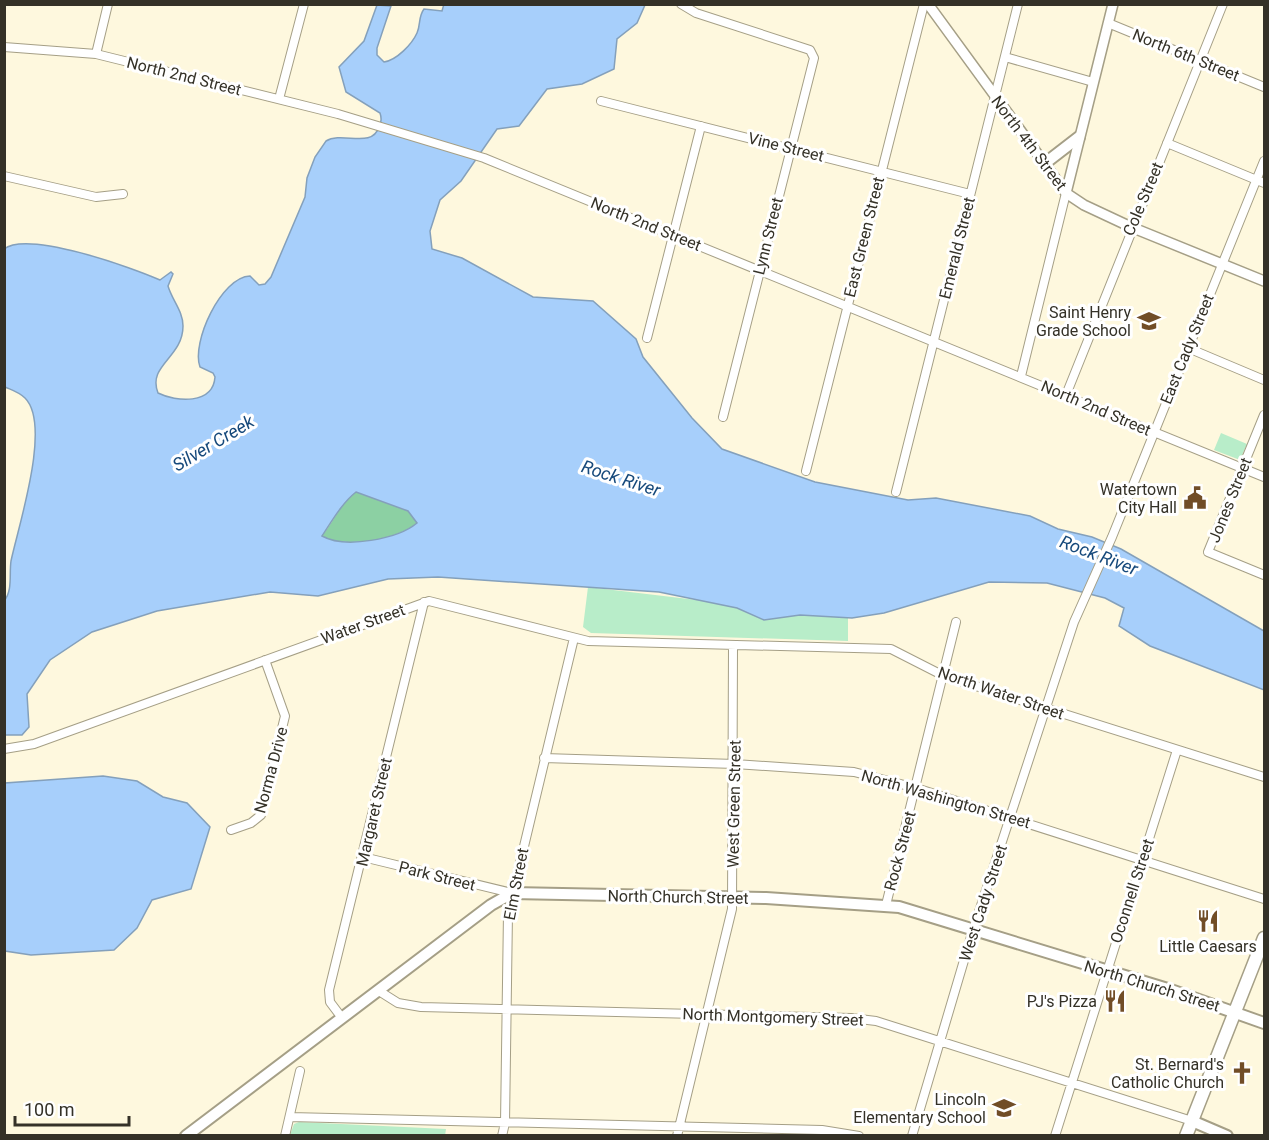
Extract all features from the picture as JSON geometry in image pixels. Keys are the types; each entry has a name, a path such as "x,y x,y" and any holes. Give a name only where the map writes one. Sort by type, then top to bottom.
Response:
{"main road":[{"path":"1044,164 1079,137"},
{"path":"186,1136 491,905 512,893"},
{"name":"North Church Street","path":"512,893 766,898 886,905 910,910 1264,1023"},
{"path":"1186,1136 1264,938"},
{"path":"1192,1121 1227,1136"}],"street":[{"path":"96,54 108,4"},
{"path":"279,99 304,4"},
{"name":"Lynn Street","path":"681,4 696,13 810,50 813,55 723,417"},
{"name":"East Green Street","path":"806,471 924,4"},
{"name":"North 4th Street","path":"928,4 1066,194 1084,206 1131,227 1264,280"},
{"name":"Emerald Street","path":"896,492 1018,4"},
{"path":"1021,376 1113,4"},
{"name":"Cole Street","path":"1066,395 1131,227 1223,4"},
{"name":"North 6th Street","path":"1108,23 1264,87"},
{"name":"North 2nd Street","path":"4,47 96,54 279,99 484,158 934,340 1264,477"},
{"path":"1005,57 1092,82"},
{"name":"Vine Street","path":"602,101 970,194"},
{"path":"647,338 701,126"},
{"path":"1167,143 1261,181"},
{"name":"East Cady Street","path":"1112,537 1222,263 1261,181 1264,161"},
{"path":"4,176 96,197 123,194"},
{"path":"1188,348 1264,380"},
{"name":"Jones Street","path":"1264,415 1208,552 1264,575"},
{"name":"West Cady Street","path":"912,1136 973,930 1074,622 1112,537"},
{"name":"Water Street","path":"4,749 34,744 424,602 445,603 574,638 734,646"},
{"name":"Margaret Street","path":"342,1018 330,1002 329,990 424,602"},
{"name":"Rock Street","path":"886,905 956,622"},
{"name":"Elm Street","path":"502,1136 506,1123 508,913 574,638"},
{"name":"North Water Street","path":"734,646 891,649 944,676 1264,777"},
{"name":"West Green Street","path":"678,1131 732,899 735,764 734,646"},
{"name":"Norma Drive","path":"231,830 251,823 261,816 285,716 265,660"},
{"name":"Oconnell Street","path":"1054,1136 1177,750"},
{"name":"North Washington Street","path":"544,758 735,764 854,772 916,788 1264,899"},
{"name":"Park Street","path":"363,857 512,893"},
{"name":"North Montgomery Street","path":"379,991 391,1000 411,1006 876,1021 1192,1121"},
{"path":"285,1136 300,1071"},
{"path":"290,1117 678,1131 822,1130 859,1136"}],"green space":[{"path":"1221,433 1247,444 1240,460 1214,450"},
{"path":"356,492 408,511 417,523 397,534 371,541 344,542 322,536 342,507"},
{"path":"588,587 848,618 848,641 591,633 583,627"},
{"path":"299,1122 446,1129 445,1136 290,1135 294,1124"}],"water":[{"path":"444,4 645,5 637,23 617,39 614,69 582,84 547,89 519,126 497,129 461,181 440,200 430,231 432,249 462,258 533,297 593,301 636,339 643,357 692,418 722,449 815,482 908,500 936,498 1030,516 1058,529 1092,537 1121,549 1264,631 1264,690 1150,646 1119,626 1124,608 1105,598 1047,583 989,582 884,613 852,618 800,615 764,620 737,608 659,592 438,577 388,579 318,596 270,592 157,611 92,632 50,660 27,694 29,727 22,735 5,735 4,601 9,592 11,561 31,477 35,430 32,411 25,398 5,387 4,249 16,244 57,247 128,267 160,280 171,272 173,274 168,286 181,315 183,326 178,346 157,375 158,393 183,399 201,397 213,386 215,377 213,373 200,367 198,356 200,343 204,328 219,299 239,279 250,276 259,285 265,284 271,277 305,197 307,178 315,157 326,141 333,138 370,137 379,127 380,113 346,92 339,67 364,41 377,5 391,6 377,48 377,55 384,62 399,55 412,42 424,9 442,11","holes":["356,492 408,511 417,523 385,538 344,542 322,536 342,507"]},
{"path":"103,776 137,781 163,797 187,803 210,827 191,889 152,900 137,928 114,950 31,955 5,951 5,783"}],"place":[{"name":"Saint Henry Grade School","path":"1149,321"},
{"name":"Watertown City Hall","path":"1195,498"},
{"name":"Little Caesars","path":"1208,921"},
{"name":"PJ's Pizza","path":"1115,1001"},
{"name":"St. Bernard's Catholic Church","path":"1242,1073"},
{"name":"Lincoln Elementary School","path":"1004,1108"}],"water label":[{"name":"Silver Creek","path":"213,443"},
{"name":"Rock River","path":"621,478"},
{"name":"Rock River","path":"1099,555"}]}
